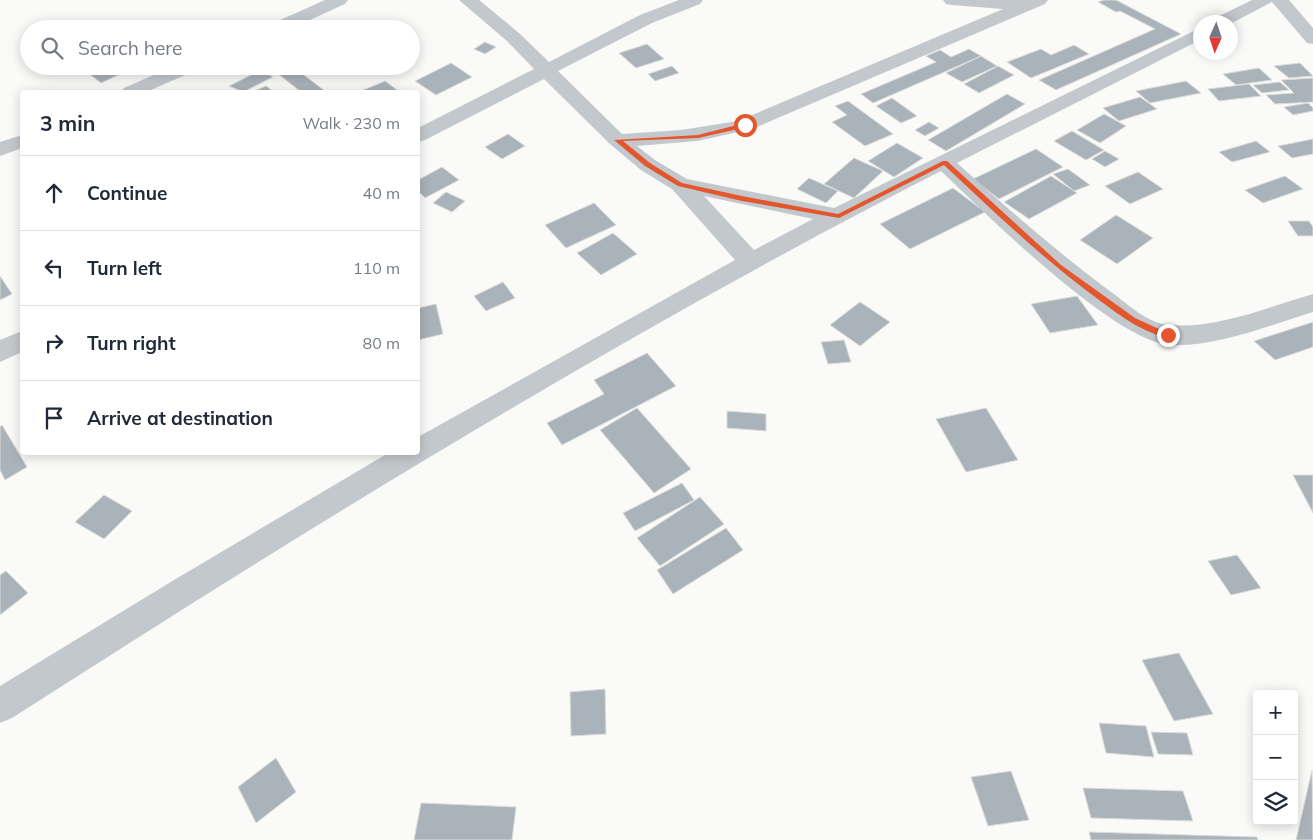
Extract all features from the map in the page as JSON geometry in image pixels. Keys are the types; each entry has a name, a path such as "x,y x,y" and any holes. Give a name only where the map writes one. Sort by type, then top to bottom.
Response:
{"street":[{"path":"295,20 339,0"},
{"path":"468,0 513,37 618,140 648,165 680,184 751,262"},
{"path":"420,135 646,19 694,0"},
{"path":"952,0 1032,3"},
{"path":"1235,15 1265,0"},
{"path":"1280,0 1313,39"},
{"path":"618,140 698,136 745,125 855,80 1032,3"},
{"path":"420,450 498,404 751,262 1193,37"},
{"path":"136,90 170,75"},
{"path":"0,150 20,141"},
{"path":"945,162 1058,266 1132,320 1151,331 1168,335 1187,335 1265,317 1313,303"},
{"path":"680,184 839,216"},
{"path":"0,352 20,341"},
{"path":"0,706 142,616 412,455"}],"building":[{"path":"1116,0 1181,34 1056,90 1039,80 1155,29 1098,2"},
{"path":"485,42 496,47 485,54 474,49"},
{"path":"647,44 664,59 636,68 619,53"},
{"path":"1074,45 1089,54 1031,78 1007,62 1041,49 1051,55"},
{"path":"969,49 981,56 873,103 861,94 936,62 926,56 940,50 951,57"},
{"path":"981,56 997,66 962,82 946,73"},
{"path":"451,63 472,77 436,95 415,81"},
{"path":"1300,63 1313,76 1289,78 1274,66"},
{"path":"672,66 679,73 655,81 648,74"},
{"path":"998,66 1014,75 979,93 964,84"},
{"path":"1259,68 1272,80 1236,85 1223,74"},
{"path":"91,75 118,75 101,83"},
{"path":"251,75 270,75 273,77 247,90 238,90 229,86"},
{"path":"280,75 304,75 324,90 299,90"},
{"path":"1313,78 1313,102 1275,104 1266,95 1294,93 1281,80"},
{"path":"385,81 397,90 363,90"},
{"path":"1186,81 1201,93 1150,103 1136,91"},
{"path":"1280,82 1289,90 1262,93 1253,85"},
{"path":"1249,84 1261,96 1219,101 1208,89"},
{"path":"266,86 271,90 257,90"},
{"path":"1007,94 1025,104 946,151 928,140"},
{"path":"1140,97 1157,109 1119,121 1103,108"},
{"path":"892,98 917,116 901,123 876,106"},
{"path":"848,101 893,134 865,146 832,122 847,115 835,106"},
{"path":"1308,103 1313,108 1313,111 1293,115 1284,107"},
{"path":"1104,114 1126,126 1100,143 1077,130"},
{"path":"929,122 939,128 925,136 915,130"},
{"path":"1072,131 1104,150 1086,160 1054,141"},
{"path":"508,134 525,146 502,159 485,147"},
{"path":"1313,139 1313,154 1292,158 1278,146"},
{"path":"1256,141 1270,152 1232,162 1219,152"},
{"path":"897,143 923,158 894,177 868,161"},
{"path":"1036,149 1063,167 999,199 973,179"},
{"path":"1105,151 1119,159 1105,167 1092,159"},
{"path":"854,158 883,171 854,198 824,184"},
{"path":"442,167 459,180 425,198 420,193 420,179"},
{"path":"1068,169 1090,185 1074,191 1053,174"},
{"path":"1138,172 1163,189 1130,204 1105,186"},
{"path":"1051,176 1077,193 1029,219 1004,202"},
{"path":"1285,176 1303,189 1263,203 1245,190"},
{"path":"809,178 838,191 826,203 797,189"},
{"path":"953,188 985,212 910,249 880,224"},
{"path":"446,192 465,201 452,212 433,203"},
{"path":"594,203 616,225 566,248 545,225"},
{"path":"1116,215 1153,238 1117,264 1080,240"},
{"path":"1288,221 1309,221 1313,227 1313,236 1298,236"},
{"path":"613,233 637,254 601,275 577,253"},
{"path":"0,276 12,294 0,300"},
{"path":"503,282 515,298 486,311 474,296"},
{"path":"1077,296 1098,325 1050,333 1031,304"},
{"path":"860,302 890,322 860,346 830,325"},
{"path":"436,304 443,334 420,340 420,308"},
{"path":"1313,322 1313,347 1275,360 1254,341"},
{"path":"844,340 851,362 828,364 821,342"},
{"path":"647,353 676,386 562,445 547,423 604,394 594,380"},
{"path":"637,408 691,469 654,493 600,430"},
{"path":"986,408 1018,460 966,472 936,419"},
{"path":"727,411 766,414 766,431 727,428"},
{"path":"2,425 27,467 5,480 0,470 0,427"},
{"path":"1293,475 1313,475 1313,513"},
{"path":"682,483 694,500 635,531 623,513"},
{"path":"104,495 132,511 104,539 75,522"},
{"path":"700,497 724,524 660,566 637,538"},
{"path":"726,528 743,550 673,594 657,570"},
{"path":"1237,555 1261,588 1231,595 1208,561"},
{"path":"6,571 28,593 0,615 0,575"},
{"path":"1179,653 1213,714 1174,721 1142,660"},
{"path":"605,689 606,734 571,736 570,692"},
{"path":"1099,723 1146,726 1154,757 1106,753"},
{"path":"1151,732 1187,733 1193,755 1158,754"},
{"path":"276,758 296,792 256,823 238,787"},
{"path":"1312,770 1313,840 1296,840"},
{"path":"1011,771 1029,820 988,826 971,777"},
{"path":"1083,788 1183,791 1193,821 1091,818"},
{"path":"421,803 516,807 512,840 414,840"},
{"path":"1089,832 1257,837 1258,840 1091,840"}],"route":[{"path":"745,125 716,133 675,139 618,140 648,165 680,184 839,216 945,162 1058,266 1132,320 1151,331 1168,335"}]}
